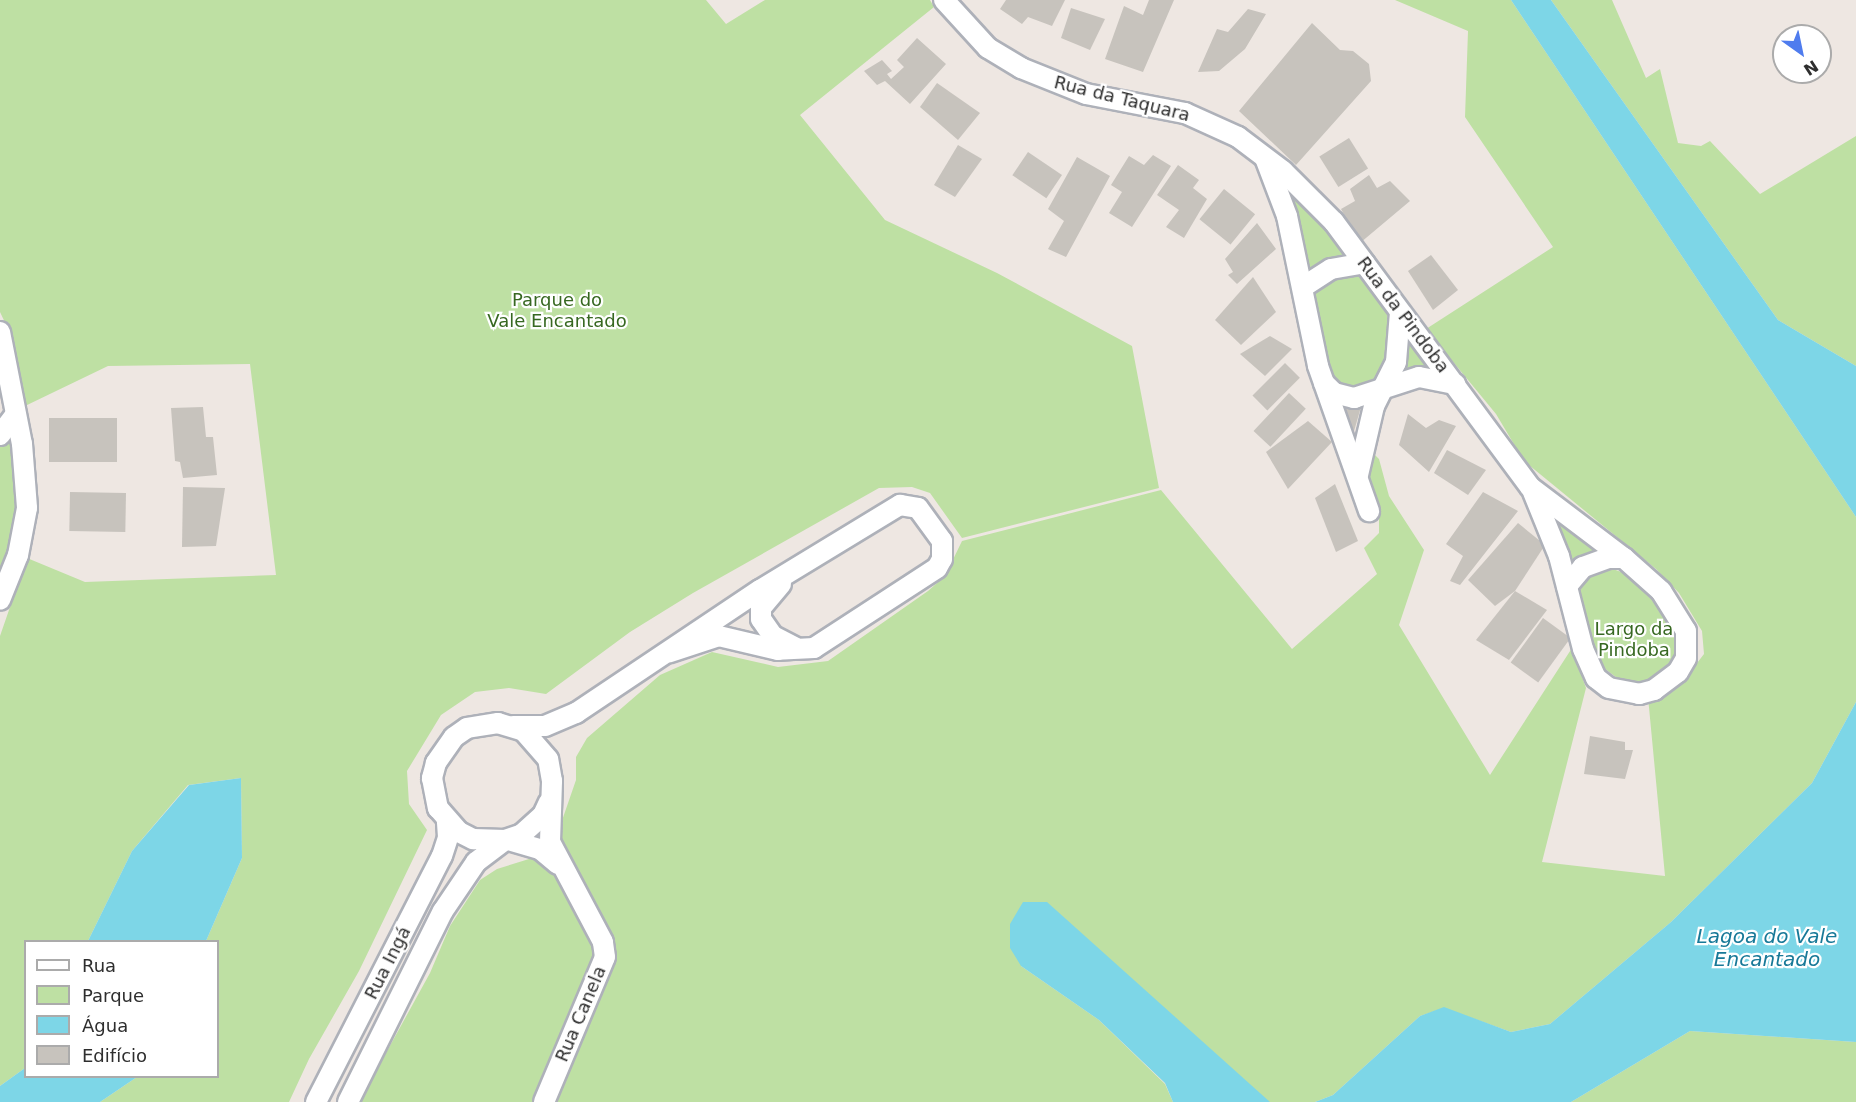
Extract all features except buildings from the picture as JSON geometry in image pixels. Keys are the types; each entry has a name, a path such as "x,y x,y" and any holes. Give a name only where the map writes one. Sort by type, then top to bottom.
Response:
{"street":[{"name":"Rua da Taquara","path":"944,0 988,48 1021,68 1086,93 1185,113 1238,137 1264,155"},
{"name":"Rua da Pindoba","path":"1264,155 1313,198 1455,384 1530,487 1568,586 1582,649 1596,678 1624,693 1654,690 1678,672 1686,658 1686,631 1661,591 1624,558 1530,487"},
{"path":"1264,155 1287,216 1303,287 1312,342 1324,383 1369,511"},
{"path":"1303,287 1331,269 1364,263"},
{"path":"1358,477 1366,429 1380,390 1396,362 1400,312"},
{"path":"0,332 26,476 27,508 18,555 0,600"},
{"path":"1324,383 1343,397 1363,396 1419,377 1455,384"},
{"path":"0,435 16,414"},
{"path":"576,713 557,734 549,802 533,826 507,840 474,839 447,821 433,794 432,778 443,748 454,737 474,726 498,723 513,726 545,726 576,713 760,590 787,578 900,505 918,508 942,542 942,559 926,577 824,644 803,650 778,650 718,636 670,652"},
{"path":"1568,586 1583,567 1608,558 1624,558"},
{"path":"787,578 761,608 761,619 773,636 803,650"},
{"path":"513,726 538,744 552,772"},
{"name":"Rua Canela","path":"544,1102 605,957 603,942 558,864 548,833 549,802"},
{"name":"Rua Ingá","path":"316,1102 442,856 448,837 447,821"},
{"name":"Rua Ingá","path":"348,1102 442,911 476,862 507,840"},
{"name":"Rua Canela","path":"507,840 540,849 558,864"}],"green space":[{"name":"Parque do Vale Encantado","path":"0,0 706,0 726,24 765,0 930,0 934,7 800,115 885,220 997,273 1132,346 1159,488 962,538 930,493 912,487 879,488 693,593 630,632 546,694 509,688 475,692 441,715 407,771 409,804 427,830 359,971 309,1059 289,1102 100,1102 136,1078 219,1078 219,940 206,940 242,858 241,778 188,785 132,851 88,940 24,940 24,1069 0,1086 0,636 27,558 85,582 276,575 250,364 108,366 25,406 9,331 0,312"},
{"path":"1395,0 1511,0 1856,517 1856,702 1812,783 1671,922 1550,1024 1511,1032 1444,1008 1420,1016 1333,1095 1315,1102 1269,1102 1047,903 1021,966 1099,1020 1165,1084 1173,1102 359,1102 430,973 450,926 480,880 497,869 529,859 557,835 576,780 576,757 587,738 660,675 712,652 778,667 828,661 928,591 945,576 962,541 1161,490 1292,649 1377,574 1364,548 1379,533 1379,516 1368,482 1374,454 1379,459 1389,496 1424,550 1399,625 1490,775 1572,648 1586,688 1542,862 1665,876 1648,697 1694,667 1704,654 1702,631 1679,593 1656,569 1524,461 1496,414 1426,329 1553,247 1465,117 1468,31"},
{"path":"1551,0 1612,0 1646,78 1660,69 1678,143 1701,146 1710,141 1760,194 1856,136 1856,366 1778,320"},
{"path":"1276,172 1325,222 1386,306 1391,348 1385,370 1374,383 1344,391 1328,372"},
{"path":"1409,335 1440,373 1395,377 1406,359"},
{"path":"14,431 19,483 16,520 0,580 0,445"},
{"path":"1550,513 1601,551 1579,560 1570,568"},
{"name":"Largo da Pindoba","path":"1613,569 1629,575 1670,620 1678,653 1668,671 1655,681 1625,684 1600,665 1592,648 1578,595 1588,575"},
{"path":"1690,1031 1856,1042 1856,1102 1571,1102"}],"water":[{"path":"1511,0 1551,0 1778,320 1856,366 1856,517"},
{"name":"Lagoa do Vale Encantado","path":"1856,702 1856,1042 1690,1031 1571,1102 1315,1102 1333,1095 1420,1016 1444,1007 1511,1032 1550,1024 1671,922 1812,783"},
{"path":"241,778 242,858 206,940 88,940 132,851 189,785"},
{"path":"1023,902 1047,902 1270,1102 1173,1102 1165,1083 1099,1020 1021,966 1010,948 1010,924"},
{"path":"24,1069 24,1078 136,1078 100,1102 0,1102 0,1086"}]}
